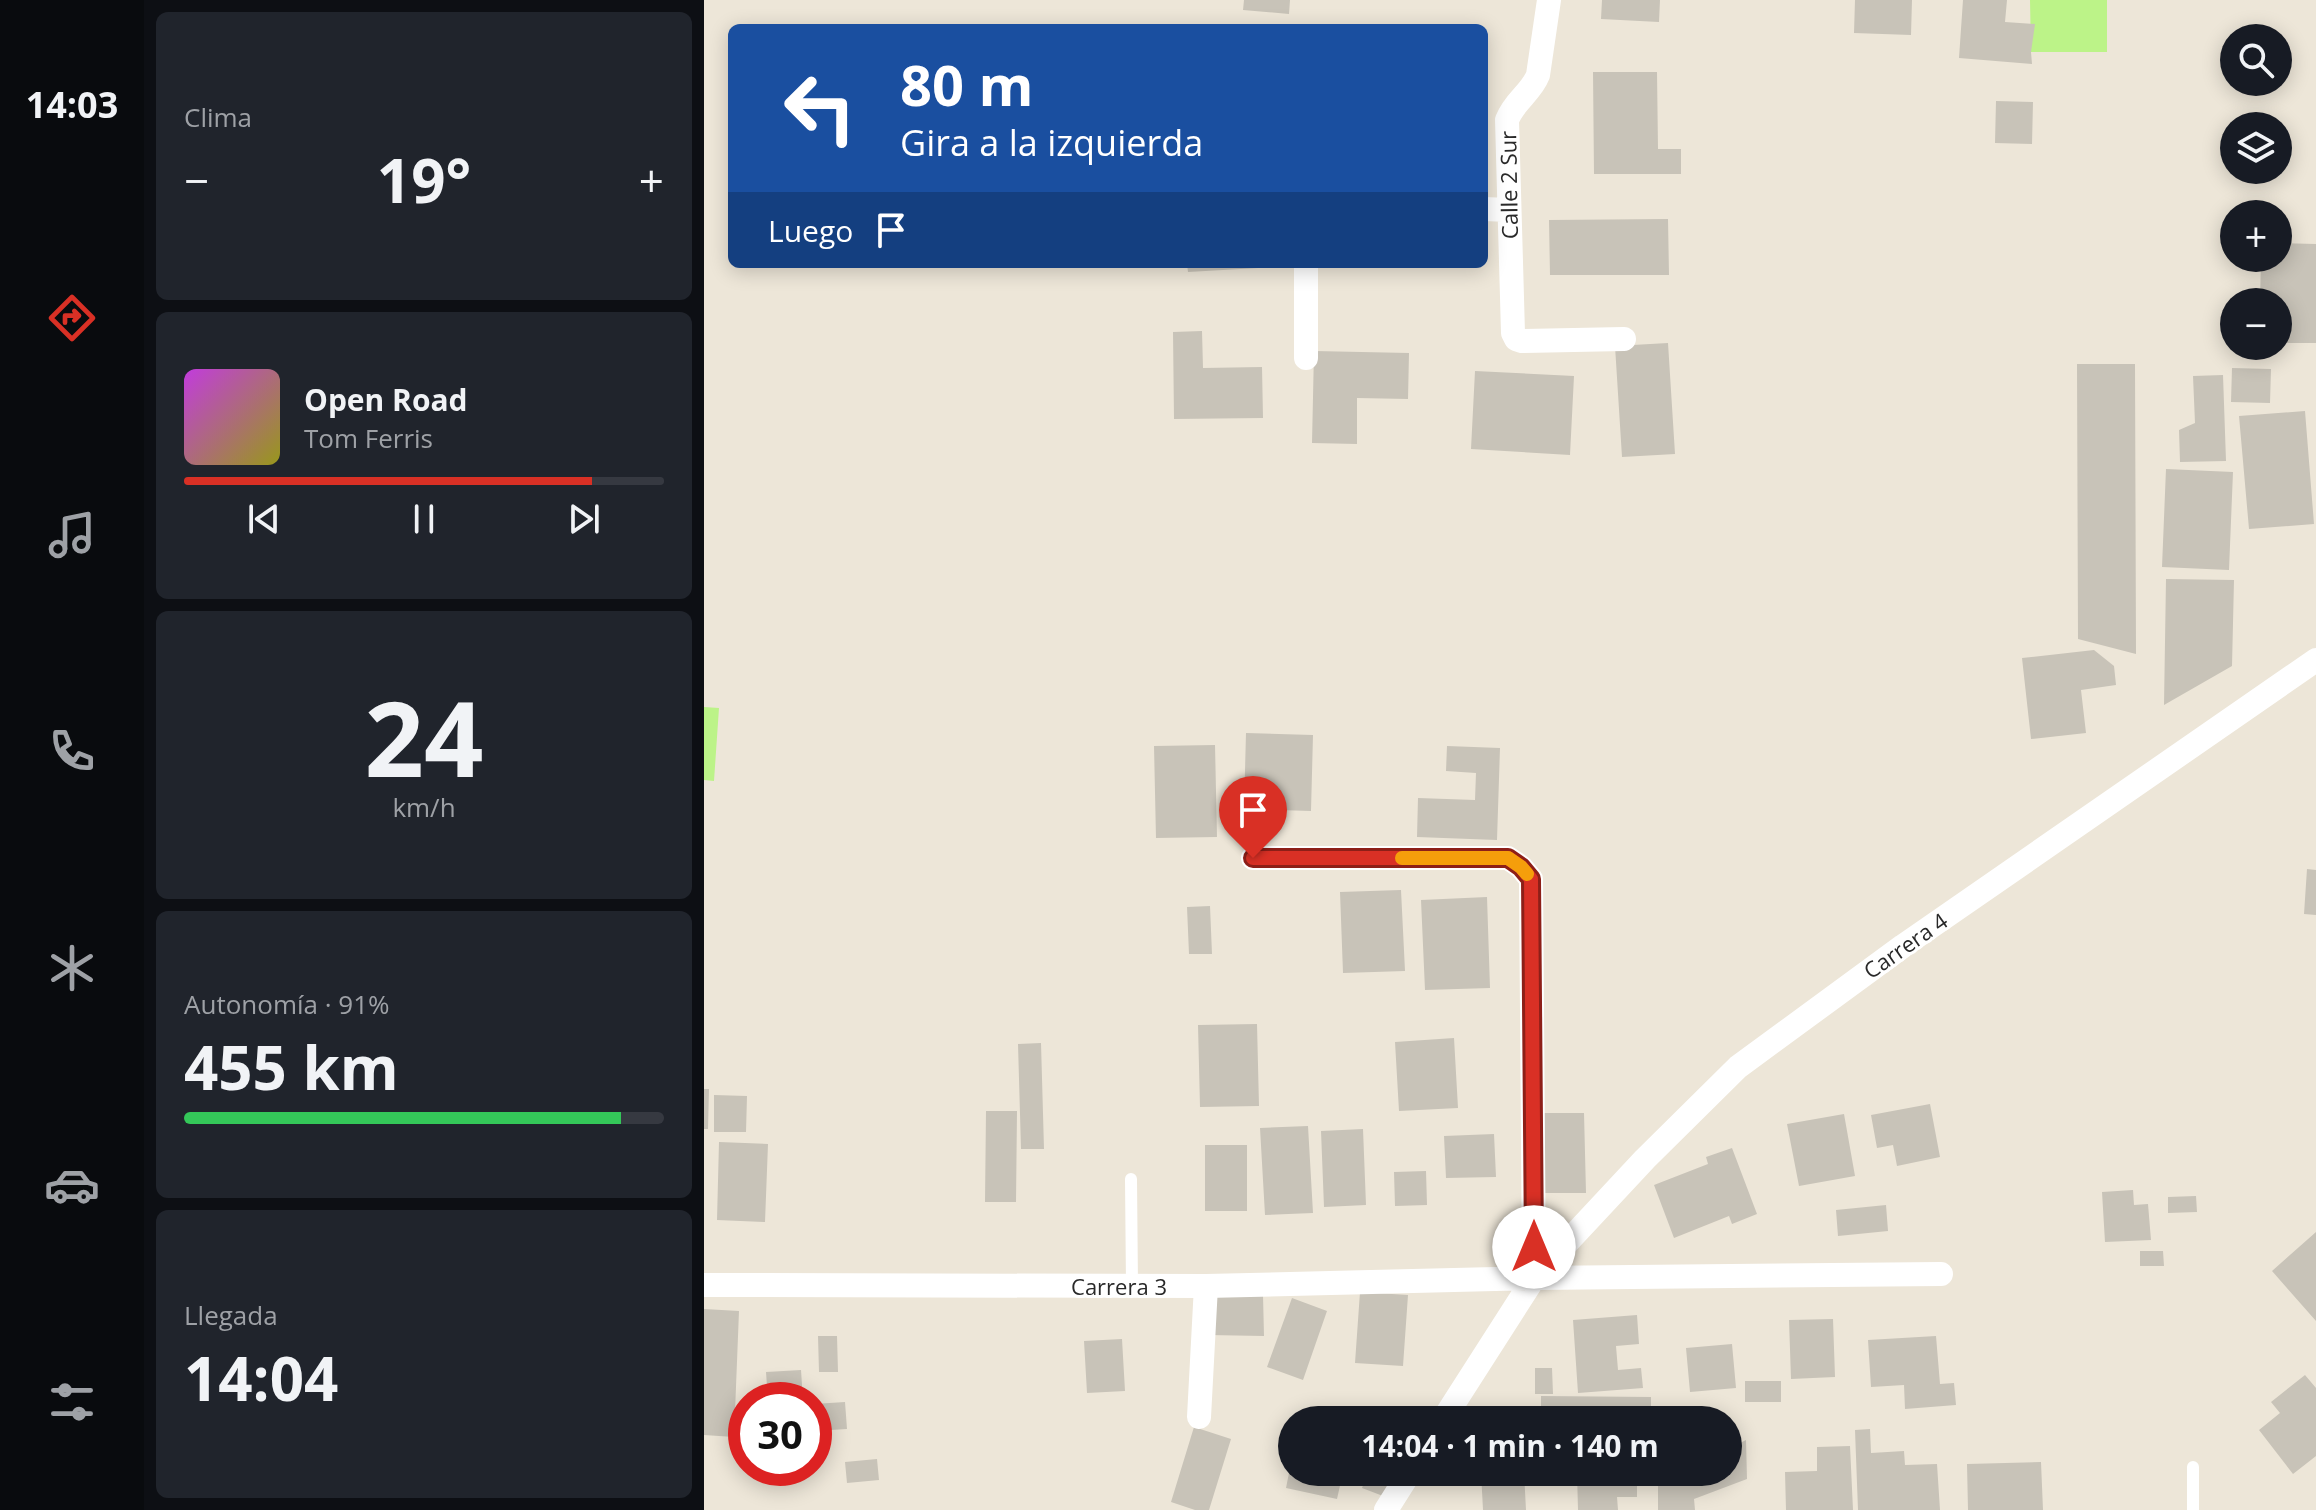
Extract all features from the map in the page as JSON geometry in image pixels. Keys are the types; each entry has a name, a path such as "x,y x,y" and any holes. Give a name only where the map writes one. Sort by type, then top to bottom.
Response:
{"street":[{"name":"Calle 2 Sur","path":"1549,0 1538,75 1517,100 1507,120 1513,333 1516,339 1522,341 1624,339"},
{"path":"1488,209 1509,210"},
{"path":"1306,268 1306,358"},
{"name":"Carrera 4","path":"1452,1406 1534,1278 1645,1159 1738,1067 1903,946 2316,660"},
{"path":"1253,858 1508,858 1531,879 1534,1278"},
{"name":"Carrera 3","path":"704,1285 1206,1286 1534,1278 1941,1274"},
{"path":"1199,1417 1206,1286"},
{"path":"1386,1510 1401,1486"}],"lane":[{"path":"1131,1179 1132,1286"},
{"path":"2193,1467 2193,1510"}],"green space":[{"path":"2030,0 2107,0 2107,52 2031,52"},
{"path":"704,707 719,708 714,781 704,780"}],"building":[{"path":"1244,0 1290,0 1289,14 1243,10"},
{"path":"1602,0 1660,0 1659,22 1601,19"},
{"path":"1855,0 1912,0 1911,35 1854,33"},
{"path":"1963,0 2007,0 2005,22 2035,24 2032,64 1959,58"},
{"path":"1593,72 1657,72 1658,149 1681,149 1681,174 1594,174"},
{"path":"1996,101 2033,102 2032,144 1995,143"},
{"path":"1668,219 1669,275 1550,275 1549,220"},
{"path":"2292,243 2316,244 2316,343 2292,343 2292,288 2260,288 2261,272 2292,272"},
{"path":"1188,268 1258,268 1188,272"},
{"path":"1202,331 1203,368 1262,367 1263,418 1174,419 1173,332"},
{"path":"1668,343 1675,454 1622,457 1615,346"},
{"path":"1314,351 1409,353 1408,399 1357,398 1357,444 1312,443"},
{"path":"2077,364 2135,364 2136,654 2078,639"},
{"path":"2232,368 2271,369 2270,403 2231,402"},
{"path":"1475,371 1574,376 1570,455 1471,449"},
{"path":"2223,375 2226,461 2180,462 2179,430 2195,423 2193,376"},
{"path":"2305,411 2314,524 2249,529 2239,416"},
{"path":"2166,469 2233,472 2229,570 2162,567"},
{"path":"2166,579 2234,580 2232,666 2164,705"},
{"path":"2094,650 2114,666 2116,685 2081,690 2086,733 2031,739 2022,658"},
{"path":"1246,733 1313,735 1311,811 1244,809"},
{"path":"1215,745 1217,837 1156,838 1154,746"},
{"path":"1447,746 1500,748 1497,840 1417,837 1418,798 1475,800 1476,773 1446,771"},
{"path":"2307,869 2316,870 2316,915 2304,914"},
{"path":"1401,890 1405,971 1343,973 1340,892"},
{"path":"1487,897 1490,988 1425,990 1421,900"},
{"path":"1210,906 1212,954 1189,954 1187,907"},
{"path":"1257,1024 1259,1106 1200,1107 1198,1025"},
{"path":"1454,1038 1458,1108 1399,1111 1395,1042"},
{"path":"1041,1043 1044,1149 1021,1149 1018,1044"},
{"path":"704,1089 709,1089 708,1129 704,1129"},
{"path":"714,1095 747,1096 746,1132 714,1132"},
{"path":"1930,1104 1940,1157 1897,1166 1893,1145 1877,1148 1871,1115"},
{"path":"986,1111 1017,1111 1016,1202 985,1202"},
{"path":"1544,1113 1584,1113 1586,1193 1545,1193"},
{"path":"1844,1114 1855,1176 1799,1186 1787,1124"},
{"path":"1308,1126 1313,1213 1265,1215 1260,1128"},
{"path":"1363,1129 1366,1205 1324,1207 1321,1131"},
{"path":"1494,1134 1496,1177 1446,1178 1444,1136"},
{"path":"719,1142 768,1144 765,1222 717,1220"},
{"path":"1205,1145 1247,1145 1247,1211 1205,1211"},
{"path":"1732,1148 1757,1214 1732,1224 1729,1216 1674,1238 1654,1185 1708,1164 1706,1157"},
{"path":"1426,1171 1427,1205 1395,1206 1394,1172"},
{"path":"2133,1190 2134,1205 2148,1204 2151,1240 2105,1242 2102,1192"},
{"path":"2196,1196 2197,1212 2168,1213 2168,1197"},
{"path":"1886,1205 1888,1231 1838,1236 1836,1210"},
{"path":"2316,1232 2316,1321 2272,1271"},
{"path":"2140,1251 2163,1251 2164,1266 2140,1266"},
{"path":"1360,1292 1408,1295 1403,1366 1355,1363"},
{"path":"1208,1295 1263,1295 1264,1336 1208,1335"},
{"path":"1292,1298 1327,1311 1303,1380 1267,1367"},
{"path":"704,1309 739,1311 736,1382 728,1382 728,1437 704,1435"},
{"path":"1637,1315 1639,1344 1616,1346 1618,1370 1641,1368 1643,1388 1578,1393 1573,1320"},
{"path":"1833,1319 1835,1377 1791,1379 1789,1320"},
{"path":"818,1336 837,1336 838,1372 819,1372"},
{"path":"1936,1336 1940,1384 1954,1383 1956,1405 1905,1409 1904,1385 1871,1387 1868,1340"},
{"path":"1122,1339 1125,1391 1087,1393 1084,1341"},
{"path":"1732,1344 1736,1388 1690,1392 1686,1348"},
{"path":"1535,1368 1552,1368 1553,1394 1535,1394"},
{"path":"801,1370 802,1382 767,1382 766,1372"},
{"path":"2305,1375 2316,1388 2316,1456 2293,1474 2259,1430 2280,1413 2271,1402"},
{"path":"1745,1381 1781,1381 1781,1402 1745,1402"},
{"path":"1541,1396 1651,1397 1651,1406 1541,1406"},
{"path":"845,1402 847,1429 832,1430 832,1403"},
{"path":"1194,1427 1231,1439 1209,1510 1195,1510 1171,1502"},
{"path":"1870,1429 1871,1453 1904,1451 1905,1465 1937,1464 1940,1510 1858,1510 1855,1430"},
{"path":"1746,1440 1747,1479 1742,1481 1742,1442"},
{"path":"1850,1446 1853,1510 1786,1510 1785,1472 1817,1471 1817,1447"},
{"path":"877,1459 879,1480 847,1483 845,1462"},
{"path":"2041,1462 2043,1510 1968,1510 1967,1464"},
{"path":"1286,1486 1340,1486 1337,1499"},
{"path":"1363,1486 1387,1486 1383,1496"},
{"path":"1482,1486 1525,1486 1526,1510 1483,1510"},
{"path":"1577,1486 1637,1486 1637,1497 1617,1497 1618,1510 1578,1510"},
{"path":"1658,1486 1728,1486 1694,1499 1695,1510 1658,1510"}],"slow traffic":[{"path":"1402,858 1508,858 1527,874"}],"route":[{"path":"1253,858 1508,858 1531,879 1534,1247"}]}
